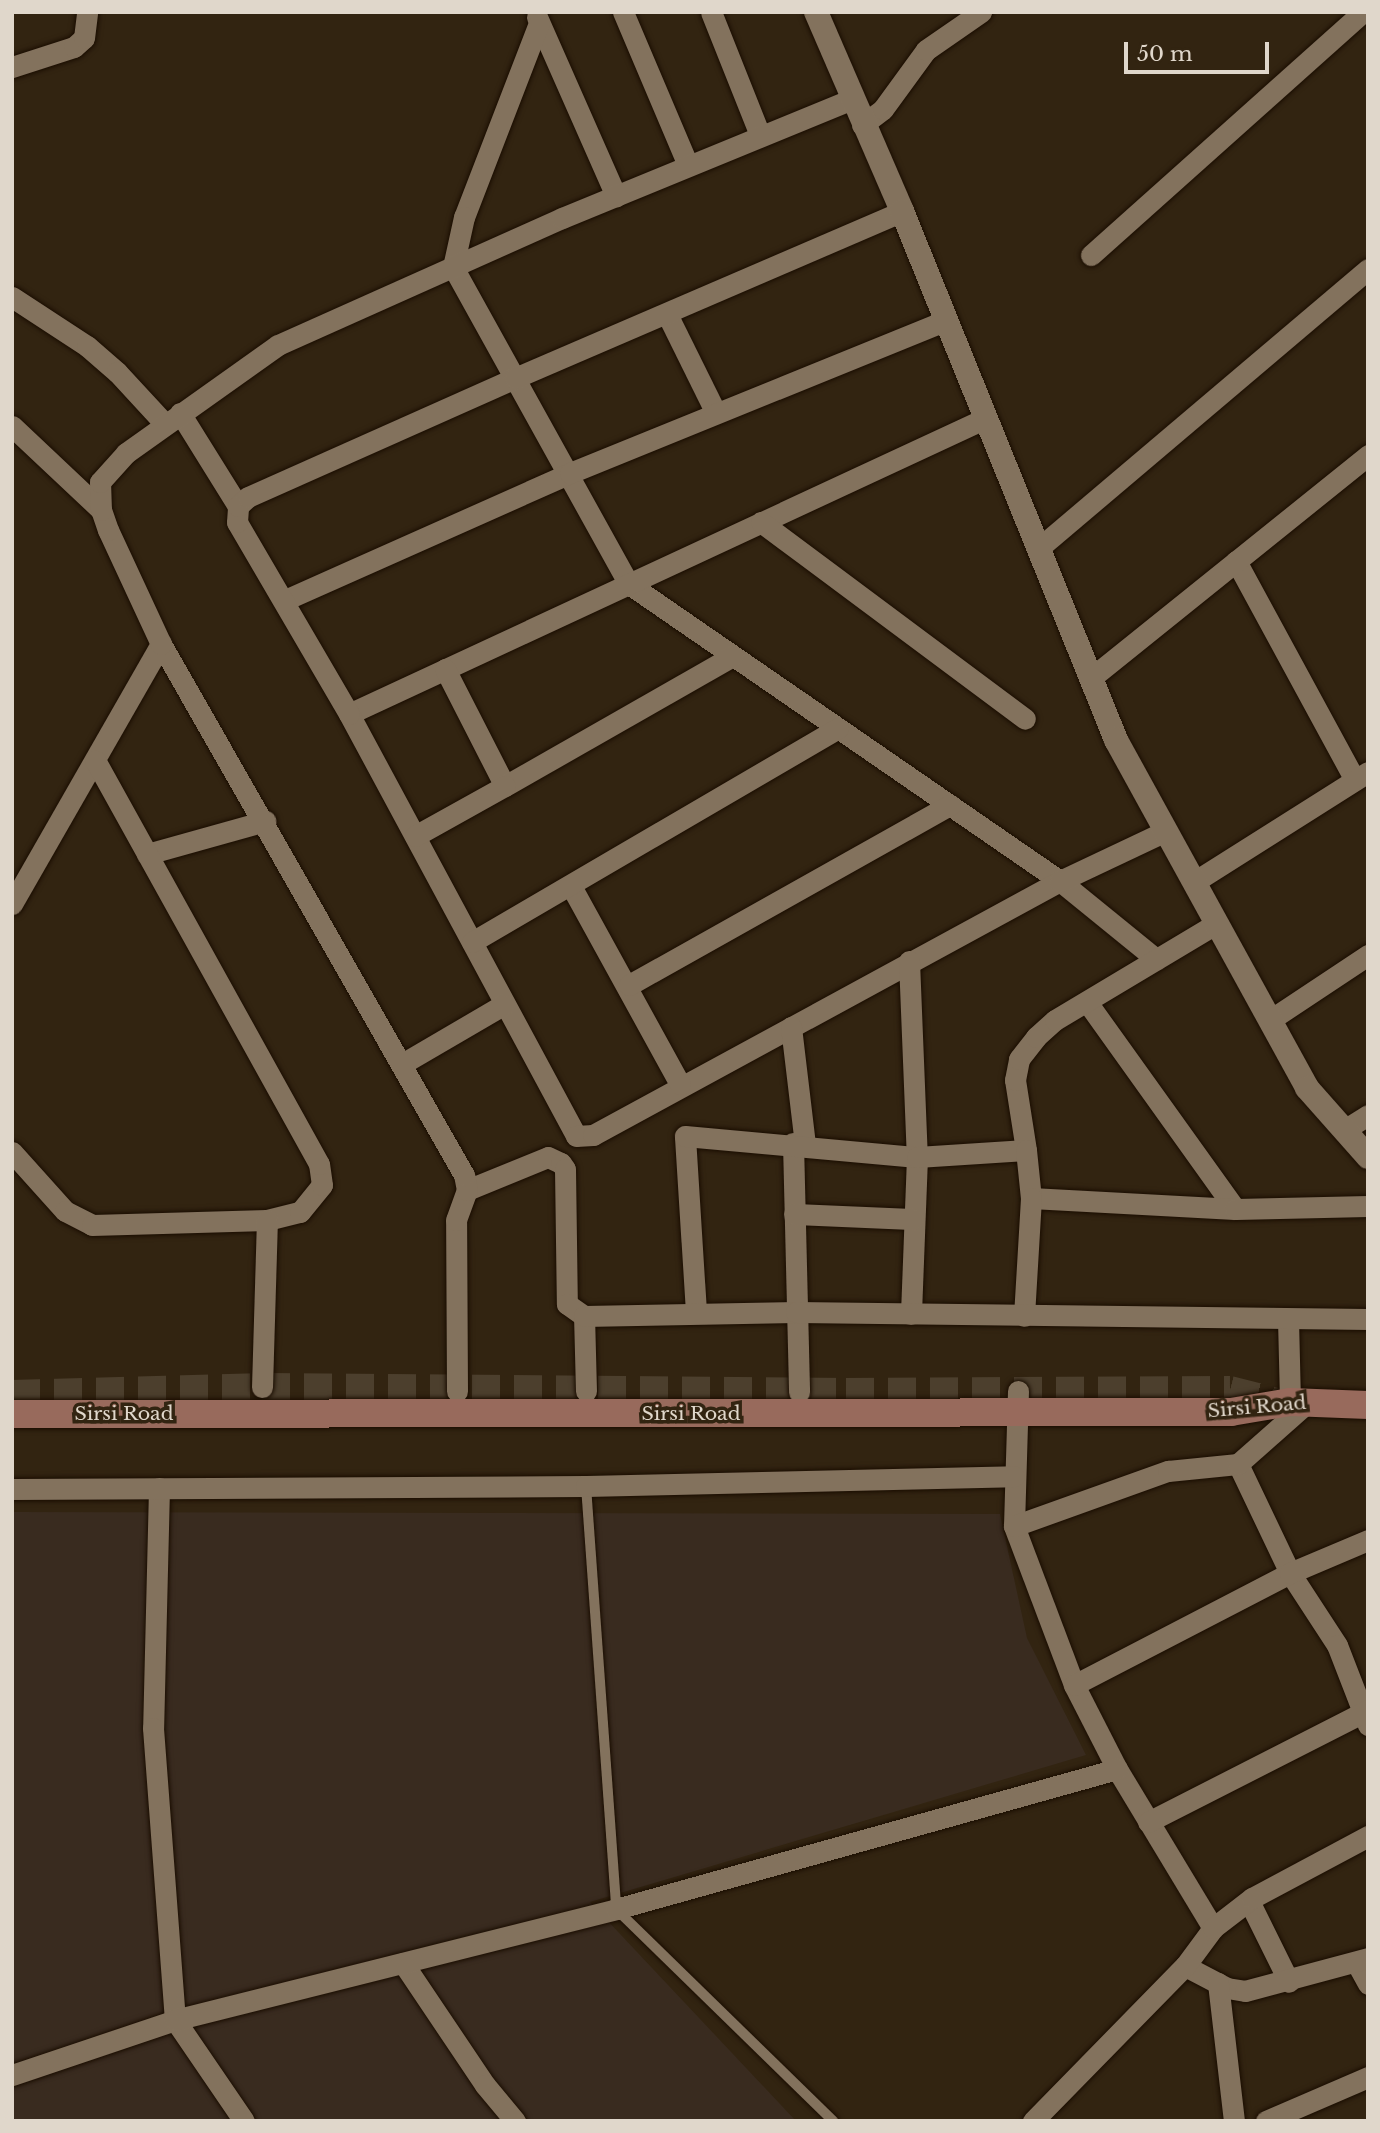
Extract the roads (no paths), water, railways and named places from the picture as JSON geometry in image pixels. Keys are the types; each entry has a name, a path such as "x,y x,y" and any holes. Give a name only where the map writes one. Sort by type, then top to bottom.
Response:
{"main road":[{"name":"Sirsi Road","path":"12,1414 1018,1401 1231,1412 1293,1402 1368,1405"}],"street":[{"path":"12,67 74,47 84,38 87,12"},
{"path":"623,12 688,165"},
{"path":"711,12 760,135"},
{"path":"816,12 850,100 902,211 1116,740 1307,1088 1368,1157"},
{"path":"862,125 883,109 926,50 981,12"},
{"path":"1091,255 1363,12"},
{"path":"537,18 616,196"},
{"path":"537,18 464,217 453,267 629,584 1060,881 1156,959"},
{"path":"457,1391 456,1220 467,1191 464,1175 265,821 161,644 101,510 100,482 111,466 172,419 278,345 688,165 850,100"},
{"path":"238,506 515,378 902,211"},
{"path":"1039,548 1368,269"},
{"path":"12,297 97,355 172,419 238,506 237,522 349,713 503,1005 576,1136 593,1135 680,1084 791,1027 909,961 1060,881 1166,831"},
{"path":"667,314 716,413"},
{"path":"285,600 569,473 946,320"},
{"path":"349,713 986,418"},
{"path":"12,426 101,510"},
{"path":"1091,678 1368,455"},
{"path":"761,522 1025,719"},
{"path":"1194,882 1362,776 1236,561"},
{"path":"12,904 161,644"},
{"path":"415,836 733,656"},
{"path":"445,669 505,786"},
{"path":"472,942 838,728"},
{"path":"12,1152 65,1211 82,1223 267,1220 300,1212 322,1185 319,1164 96,761"},
{"path":"629,985 950,805"},
{"path":"147,854 265,821"},
{"path":"571,886 629,985 680,1084"},
{"path":"1024,1316 1031,1198 1015,1080 1019,1059 1055,1020 1217,923"},
{"path":"1269,1020 1368,955"},
{"path":"909,961 917,1157 911,1314"},
{"path":"1087,1002 1235,1209"},
{"path":"402,1064 503,1005"},
{"path":"791,1027 799,1144 794,1214 799,1392"},
{"path":"1345,1130 1368,1115"},
{"path":"696,1312 685,1136 799,1144 917,1157 1026,1150"},
{"path":"467,1191 548,1157 561,1163 565,1168 567,1304 584,1315 796,1312 1368,1319"},
{"path":"1031,1198 1235,1209 1368,1206"},
{"path":"794,1214 913,1219"},
{"path":"262,1387 267,1220"},
{"path":"584,1315 586,1391"},
{"path":"1014,1526 1168,1471 1238,1464 1293,1402 1288,1319"},
{"path":"1018,1401 1014,1526 1074,1685 1117,1769 1213,1928"},
{"path":"1148,1822 1366,1716 1337,1645 1290,1573 1238,1464"},
{"path":"12,1489 586,1486 1014,1476"},
{"path":"159,1488 153,1728 175,2020 244,2121"},
{"path":"1074,1685 1290,1573 1368,1540"},
{"path":"12,2075 175,2020 616,1909 1117,1769"},
{"path":"1032,2121 1185,1966 1213,1928 1249,1900 1367,1840"},
{"path":"1249,1900 1289,1982"},
{"path":"1185,1966 1218,1983 1245,1991 1289,1982 1362,1960 1368,1984"},
{"path":"403,1963 485,2085 515,2121"},
{"path":"1218,1983 1234,2121"},
{"path":"1266,2121 1368,2077"}],"lane":[{"path":"586,1486 616,1909 833,2121"}],"tunnel":[{"path":"12,1394 262,1387 846,1392 1230,1390 1281,1403"}]}
